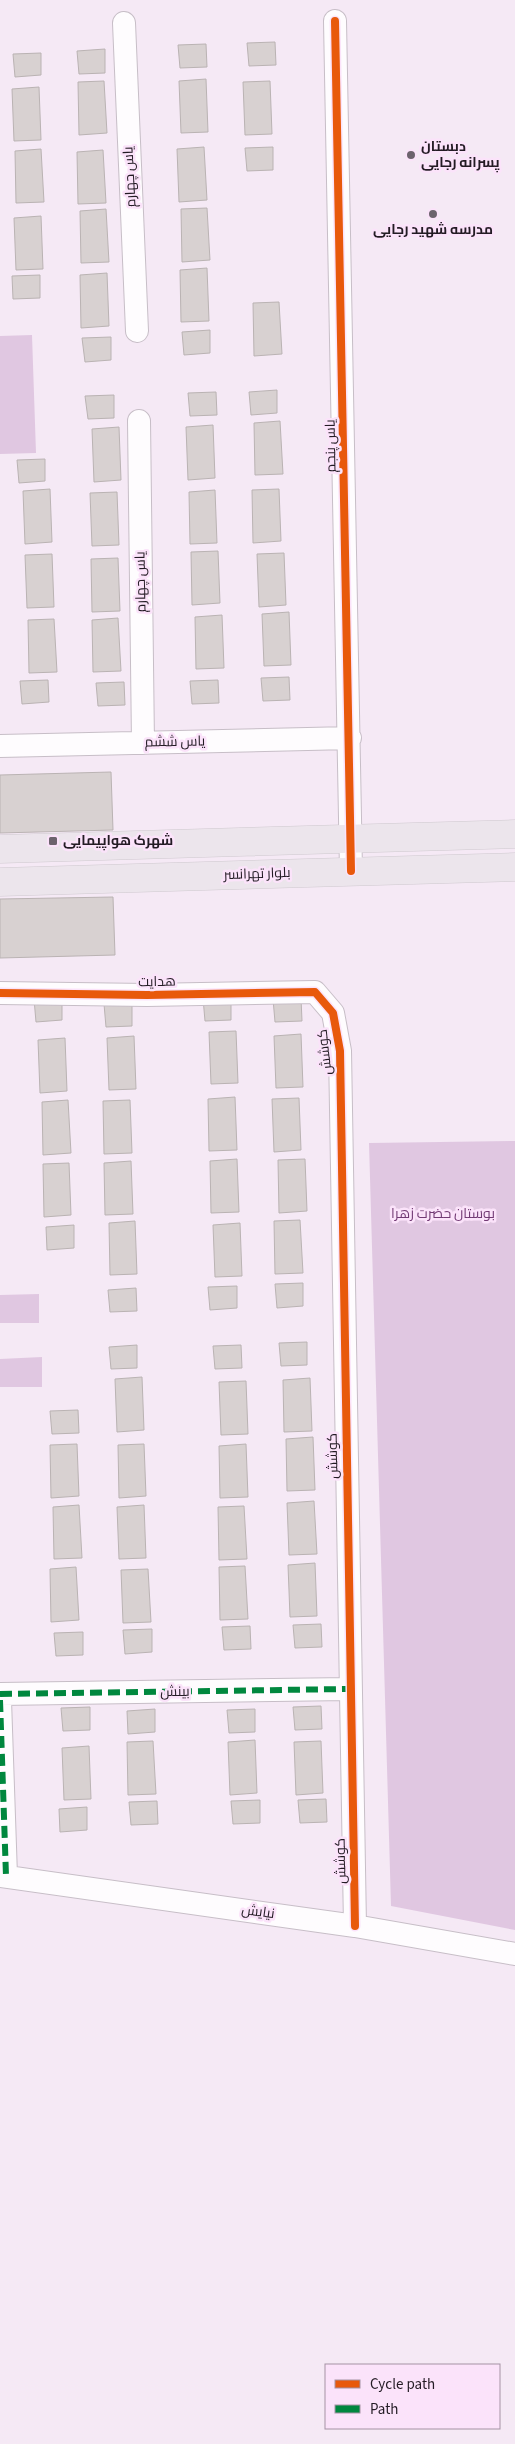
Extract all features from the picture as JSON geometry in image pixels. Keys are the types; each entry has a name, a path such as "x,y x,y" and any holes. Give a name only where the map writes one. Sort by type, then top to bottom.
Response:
{"main road":[{"path":"0,848 515,834"},
{"name":"بلوار تهرانسر","path":"0,882 515,868"}],"street":[{"name":"یاس پنجم","path":"335,21 350,738 351,871"},
{"name":"یاس چهارم","path":"124,23 137,331"},
{"name":"یاس چهارم","path":"139,421 143,743"},
{"name":"یاس ششم","path":"0,746 350,738"},
{"name":"هدایت","path":"0,993 147,995 315,992"},
{"name":"کوشش","path":"315,992 333,1014 340,1051 349,1690 355,1926"},
{"name":"بینش","path":"0,1694 349,1690"},
{"path":"0,1700 3,1876"},
{"name":"نیایش","path":"3,1876 355,1926 515,1954"}],"green space":[{"path":"32,335 36,453 0,454 0,336"},
{"name":"بوستان حضرت زهرا","path":"515,1141 515,1930 391,1906 369,1143"},
{"path":"39,1294 39,1323 0,1323 0,1295"},
{"path":"42,1357 42,1387 0,1387 0,1359"}],"building":[{"path":"275,42 276,65 249,66 247,43"},
{"path":"206,44 207,67 180,68 178,45"},
{"path":"105,49 105,73 79,74 77,51"},
{"path":"41,53 41,75 15,77 13,54"},
{"path":"206,79 208,132 181,133 179,81"},
{"path":"104,81 107,133 79,135 78,82"},
{"path":"270,81 272,134 245,135 243,82"},
{"path":"39,87 41,140 14,141 12,89"},
{"path":"204,147 207,200 179,202 177,149"},
{"path":"273,147 273,170 247,171 245,148"},
{"path":"41,149 44,202 16,203 15,151"},
{"path":"103,150 106,203 78,204 77,152"},
{"path":"207,208 210,260 182,262 181,209"},
{"path":"106,209 109,262 81,263 80,211"},
{"path":"41,216 43,269 16,270 14,218"},
{"path":"207,268 209,321 181,322 180,270"},
{"path":"107,273 109,326 81,328 80,275"},
{"path":"40,275 40,298 13,299 12,276"},
{"path":"279,302 282,354 254,356 253,303"},
{"path":"210,330 210,353 184,355 182,332"},
{"path":"111,337 111,360 85,362 82,338"},
{"path":"277,390 277,413 251,415 249,392"},
{"path":"216,392 217,415 190,416 188,393"},
{"path":"114,395 114,418 88,419 85,396"},
{"path":"280,421 283,474 255,475 254,423"},
{"path":"213,425 215,478 188,480 186,427"},
{"path":"119,427 121,480 94,482 92,429"},
{"path":"45,459 45,481 19,483 17,460"},
{"path":"50,489 52,542 25,544 23,491"},
{"path":"279,489 281,541 253,543 252,490"},
{"path":"215,490 217,543 190,544 189,492"},
{"path":"117,492 119,545 92,546 90,493"},
{"path":"218,551 220,603 192,605 191,552"},
{"path":"284,553 286,605 259,607 257,554"},
{"path":"52,554 54,607 27,608 25,555"},
{"path":"118,558 120,611 92,612 91,559"},
{"path":"289,612 291,665 264,666 262,614"},
{"path":"222,615 224,668 196,669 195,617"},
{"path":"118,618 121,671 93,672 92,620"},
{"path":"54,619 57,672 29,673 28,620"},
{"path":"289,677 290,700 263,701 261,678"},
{"path":"48,680 49,702 22,704 20,681"},
{"path":"218,680 219,703 192,704 190,681"},
{"path":"124,682 125,705 98,706 96,683"},
{"path":"111,772 113,830 0,833 0,775"},
{"path":"113,897 115,955 0,958 0,899"},
{"path":"62,997 62,1020 36,1022 34,999"},
{"path":"231,997 231,1020 205,1021 203,998"},
{"path":"301,998 302,1021 275,1022 273,999"},
{"path":"132,1003 132,1026 106,1027 104,1004"},
{"path":"236,1031 238,1083 211,1084 209,1032"},
{"path":"301,1034 303,1087 276,1088 274,1036"},
{"path":"134,1036 136,1089 109,1090 107,1038"},
{"path":"65,1038 67,1091 40,1093 38,1040"},
{"path":"235,1097 237,1150 209,1151 208,1099"},
{"path":"299,1098 301,1150 274,1152 272,1099"},
{"path":"68,1100 71,1153 43,1155 42,1102"},
{"path":"130,1100 132,1153 104,1154 103,1101"},
{"path":"237,1159 239,1212 211,1213 210,1161"},
{"path":"305,1159 307,1211 279,1213 278,1160"},
{"path":"131,1161 133,1214 105,1215 104,1163"},
{"path":"69,1163 71,1215 44,1217 43,1164"},
{"path":"300,1220 303,1273 275,1274 274,1221"},
{"path":"135,1221 137,1274 110,1275 109,1223"},
{"path":"240,1223 242,1276 215,1277 213,1225"},
{"path":"74,1225 74,1248 47,1250 46,1227"},
{"path":"303,1283 303,1306 277,1308 275,1284"},
{"path":"237,1286 237,1308 210,1310 208,1287"},
{"path":"136,1288 137,1311 110,1312 108,1290"},
{"path":"307,1342 307,1365 281,1366 279,1343"},
{"path":"137,1345 137,1368 111,1369 109,1347"},
{"path":"241,1345 242,1368 215,1369 213,1346"},
{"path":"142,1377 144,1430 117,1432 115,1379"},
{"path":"310,1378 312,1431 284,1432 283,1380"},
{"path":"246,1381 248,1434 221,1435 219,1382"},
{"path":"78,1410 79,1433 52,1434 50,1411"},
{"path":"313,1437 315,1490 287,1491 286,1439"},
{"path":"77,1444 79,1496 51,1498 50,1445"},
{"path":"144,1444 146,1496 119,1498 118,1445"},
{"path":"246,1444 248,1497 220,1498 219,1446"},
{"path":"314,1501 317,1554 289,1555 287,1503"},
{"path":"79,1505 82,1558 54,1559 53,1507"},
{"path":"144,1505 146,1558 119,1559 117,1507"},
{"path":"244,1506 247,1559 219,1560 218,1507"},
{"path":"315,1563 317,1616 290,1617 288,1565"},
{"path":"245,1566 248,1619 220,1620 219,1567"},
{"path":"76,1567 79,1620 51,1622 50,1569"},
{"path":"148,1569 151,1622 123,1623 121,1570"},
{"path":"321,1624 322,1647 295,1648 293,1625"},
{"path":"250,1626 251,1649 224,1650 222,1627"},
{"path":"152,1629 152,1652 125,1654 123,1630"},
{"path":"83,1632 83,1655 56,1656 54,1633"},
{"path":"321,1706 322,1729 295,1730 293,1707"},
{"path":"90,1707 90,1730 63,1731 61,1708"},
{"path":"155,1709 155,1732 128,1734 127,1711"},
{"path":"255,1709 255,1732 229,1733 227,1710"},
{"path":"255,1740 257,1793 230,1795 228,1742"},
{"path":"153,1741 156,1794 128,1795 127,1742"},
{"path":"321,1741 323,1793 296,1795 294,1742"},
{"path":"89,1746 91,1799 64,1800 62,1748"},
{"path":"326,1799 327,1822 300,1823 298,1800"},
{"path":"260,1800 260,1823 233,1824 231,1801"},
{"path":"157,1801 158,1824 131,1825 129,1802"},
{"path":"87,1807 87,1830 60,1832 59,1809"}],"marked path":[{"path":"0,1694 349,1689"},
{"path":"0,1700 6,1876"}],"cycle path":[{"path":"335,21 351,871"},
{"path":"0,993 147,995 315,992 333,1013 340,1051 355,1926"}],"place":[{"name":"دبستان پسرانه رجایی","path":"411,155"},
{"name":"مدرسه شهید رجایی","path":"433,214"},
{"name":"شهرک هواپیمایی","path":"53,841"}]}
